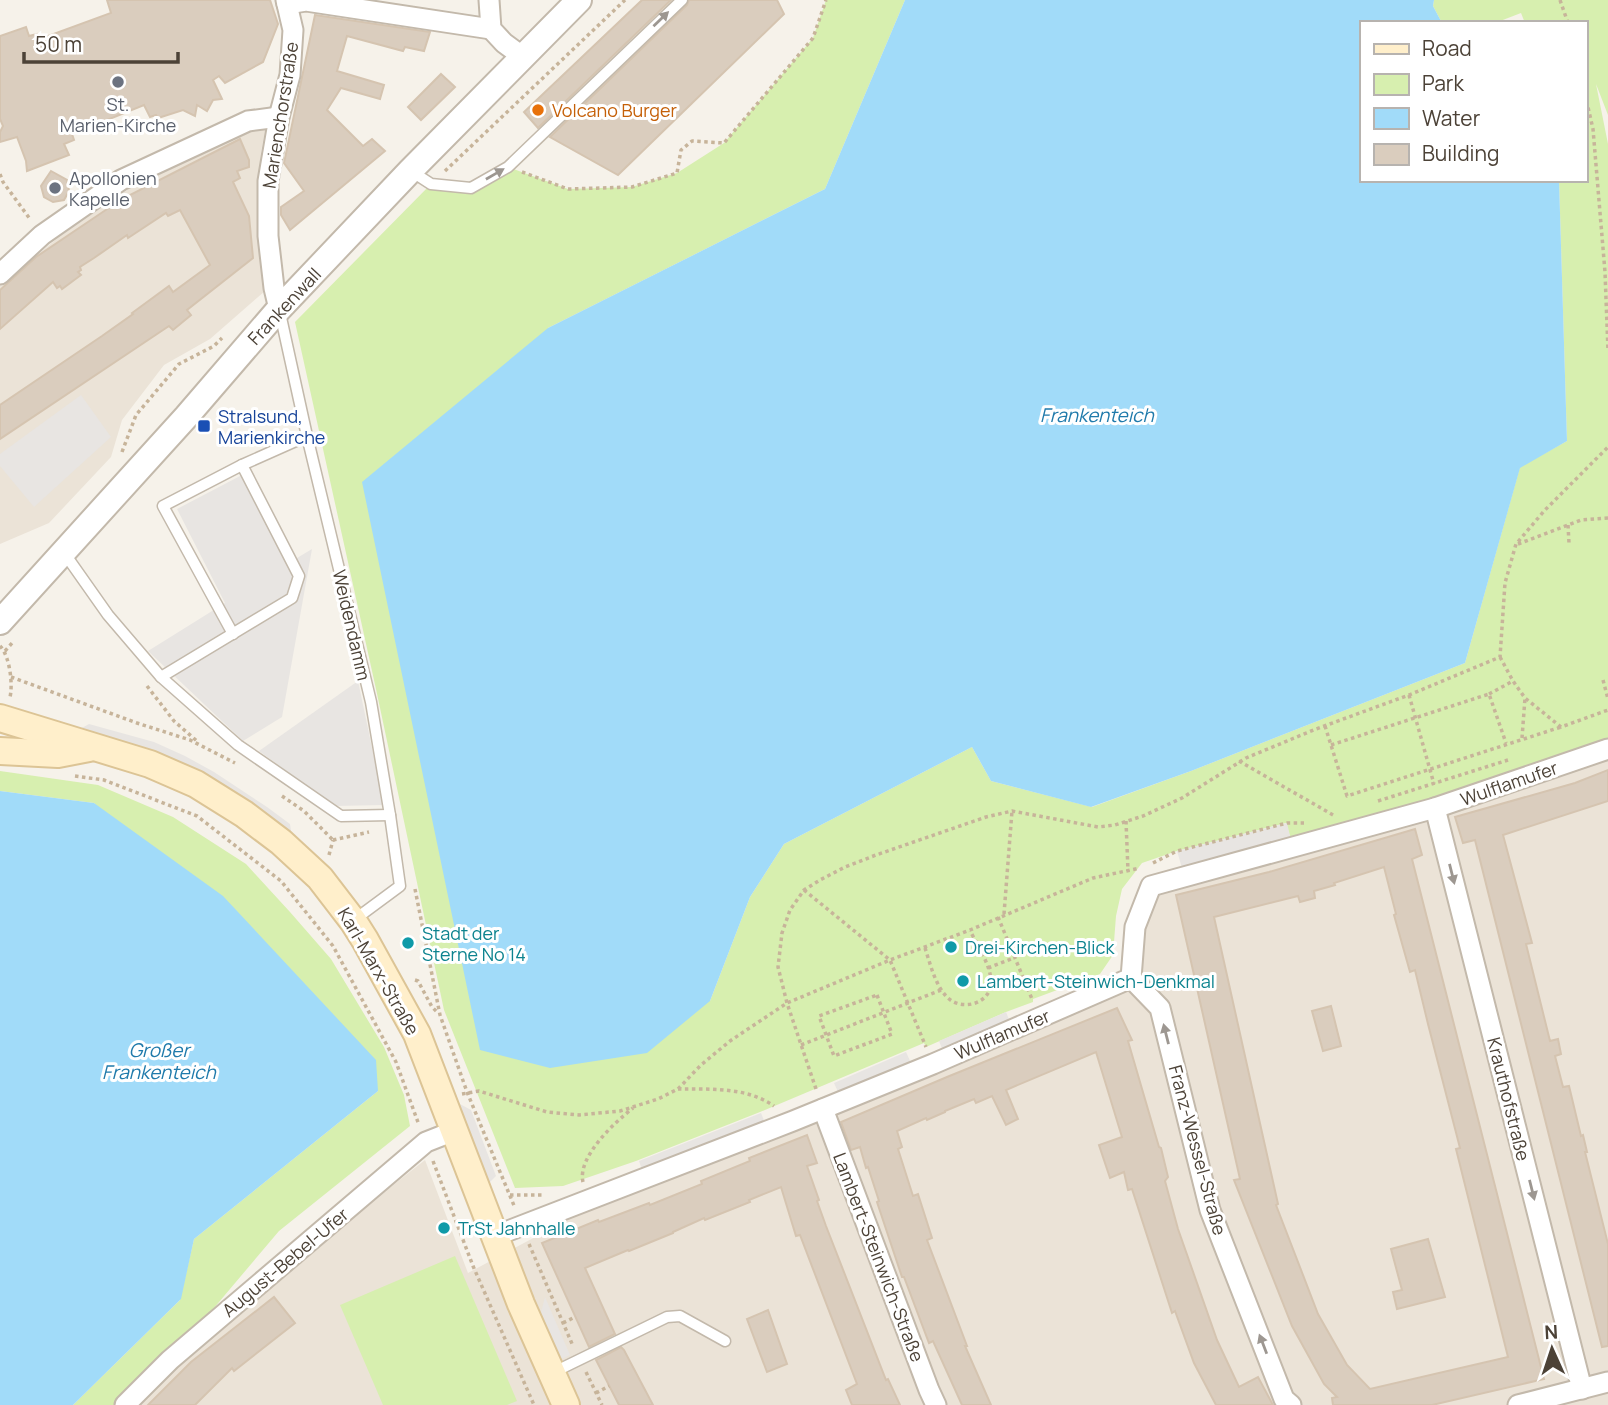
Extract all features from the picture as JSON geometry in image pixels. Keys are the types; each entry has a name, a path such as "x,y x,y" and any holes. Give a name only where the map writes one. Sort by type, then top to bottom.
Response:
{"main road":[{"name":"Karl-Marx-Straße","path":"0,718 172,772 218,796 244,814 281,842 320,878 353,921 417,1034 521,1304 566,1405"},
{"path":"0,751 58,754 98,747"}],"street":[{"path":"489,0 491,29"},
{"name":"Frankenwall","path":"0,622 186,417 279,309 421,178 523,57 579,0"},
{"path":"287,2 306,1 491,29 523,57"},
{"name":"Marienchorstraße","path":"279,309 268,236 268,181 278,117 290,75 293,30 287,2"},
{"path":"3,266 121,180 248,121 278,117"},
{"name":"Wulflamufer","path":"495,1236 823,1109 1131,978 1135,927 1152,886 1435,808 1608,749"},
{"name":"Krauthofstraße","path":"1435,808 1582,1389"},
{"name":"Franz-Wessel-Straße","path":"1131,978 1160,1008 1210,1210 1284,1399 1291,1405"},
{"name":"Lambert-Steinwich-Straße","path":"823,1109 936,1405"},
{"name":"August-Bebel-Ufer","path":"125,1405 170,1360 426,1142 454,1131"},
{"path":"1518,1405 1608,1382"}],"lane":[{"path":"421,178 471,188 508,167 682,0"},
{"name":"Weidendamm","path":"279,309 371,702 400,886 353,921"},
{"path":"233,634 163,506 242,465 307,436"},
{"path":"161,677 292,598 299,576 242,465"},
{"path":"64,552 108,615 161,677 238,745 341,816 390,815"},
{"path":"551,1373 667,1317 680,1316 725,1341"}],"path":[{"path":"421,178 625,0"},
{"path":"508,167 568,189 632,187 677,173 681,150 692,141 724,144 813,38 825,0"},
{"path":"1560,0 1567,21"},
{"path":"1587,105 1594,142 1605,272 1608,351"},
{"path":"0,174 42,236"},
{"path":"120,456 136,415 179,364 214,346 224,336"},
{"path":"1561,727 1525,698 1500,657 1505,583 1516,544 1545,510 1608,447"},
{"path":"1516,544 1581,520 1608,518"},
{"path":"1567,525 1569,543"},
{"path":"0,646 5,651 11,677 190,740 244,769"},
{"path":"823,1109 787,1003 778,967 782,933 790,910 804,890 845,866 986,817 1012,811 1098,827 1143,816 1182,798 1240,761 1500,657"},
{"path":"1603,680 1608,699"},
{"path":"1331,745 1489,694 1513,681"},
{"path":"1489,694 1506,743"},
{"path":"1409,695 1434,784"},
{"path":"1522,738 1525,698"},
{"path":"1325,726 1347,796 1608,710"},
{"path":"1370,803 1510,759"},
{"path":"1240,761 1333,815 1320,818"},
{"path":"67,775 104,780 197,816 281,881 333,946 396,1062 415,1112"},
{"path":"282,796 303,811 333,840"},
{"path":"1003,915 1012,811"},
{"path":"1126,821 1128,871"},
{"path":"467,1092 479,1091 547,1112 579,1115 620,1111 658,1099 678,1089 730,1041 787,1003 1093,878 1145,867 1177,852 1287,823 1308,822"},
{"path":"1139,875 1145,867"},
{"path":"804,890 890,960 933,1064"},
{"path":"998,917 1040,1017"},
{"path":"925,948 941,990 958,1005 970,1005 982,999 991,982 988,968 970,930"},
{"path":"988,968 1014,958"},
{"path":"801,1045 941,990"},
{"path":"877,995 892,1034 834,1056 826,1035 819,1016 877,995"},
{"path":"440,1015 467,1092 521,1226 602,1405"},
{"path":"678,1089 746,1093 770,1103 793,1121"},
{"path":"584,1190 581,1175 593,1147 635,1106"},
{"path":"426,1142 473,1266 534,1405"},
{"path":"563,1323 575,1317"},
{"path":"596,1394 609,1386"}],"shaded area":[{"path":"266,126 261,152 258,200 265,291 210,339 164,365 122,420 111,457 49,523 0,544 0,285 59,237 127,190 240,135"},
{"path":"81,395 111,437 34,507 0,466 0,454"},
{"path":"242,475 287,564 312,549 282,717 243,741 148,651 225,603 177,509"},
{"path":"358,681 384,805 335,806 259,751"},
{"path":"89,724 154,742 214,772 290,824 292,837 80,729"},
{"path":"1608,745 1608,1405 125,1405 170,1360 425,1160 468,1273 642,1180 1131,978 1151,886"},
{"path":"1287,823 1291,840 1182,868 1177,851"},
{"path":"1006,1012 1010,1022 943,1051 939,1041"},
{"path":"906,1052 911,1063 839,1094 834,1083"},
{"path":"458,1103 471,1110 496,1176 489,1183"},
{"path":"761,1113 766,1125 643,1173 639,1161"},
{"path":"545,1297 570,1355 556,1362 539,1320"}],"green space":[{"path":"826,0 905,0 825,189 548,328 710,1001 750,897 784,844 972,747 991,781 1092,807 1465,663 1520,467 1567,441 1559,182 1587,182 1587,21 1524,21 1521,13 1500,21 1441,21 1433,6 1434,0 1608,0 1608,115 1596,84 1608,144 1608,745 1442,806 1291,840 1286,823 1177,851 1142,863 1122,889 1116,916 1113,955 1100,974 1033,999 1033,1002 926,1047 924,1043 636,1161 563,1186 515,1188 444,1010 295,322 431,184 471,188 508,167 568,189 632,187 677,173 724,143 813,38"},
{"path":"0,771 98,785 173,817 246,864 331,959 384,1047 404,1095 410,1126 279,1231 170,1360 125,1405 73,1405 180,1300 194,1239 378,1091 94,803 0,791"},
{"path":"455,1256 517,1401 507,1405 383,1405 340,1305"}],"water":[{"name":"Frankenteich","path":"905,0 1434,0 1433,6 1441,21 1360,21 1360,182 1559,182 1567,441 1520,468 1465,663 1191,771 1091,807 991,781 972,747 784,844 750,897 710,1001 647,1053 550,1068 480,1050 362,482 548,328 825,189"},
{"name":"Großer Frankenteich","path":"0,791 94,803 223,896 376,1060 378,1091 194,1239 181,1299 73,1405 0,1405"}],"building":[{"name":"St. Marien-Kirche","path":"107,0 270,0 278,24 263,62 225,83 219,76 213,80 222,99 213,100 207,111 197,105 195,116 183,110 158,118 156,115 150,117 144,105 72,134 74,140 64,144 69,155 27,171 17,137 0,142 3,126 0,119 0,36 26,27 29,36 37,34 40,39 111,13"},
{"path":"642,0 671,0 538,128 524,112"},
{"path":"689,0 777,0 784,14 618,175 550,137 687,5"},
{"path":"315,15 430,32 424,51 405,47 403,51 347,36 337,71 384,85 380,99 341,88 327,110 363,146 372,139 385,151 290,230 281,215 281,207 304,191 284,163"},
{"path":"441,74 455,87 421,120 408,107"},
{"path":"240,139 249,160 249,167 237,171 240,178 233,182 249,216 253,258 187,310 191,315 173,330 169,326 0,439 0,405 102,336 169,286 173,292 210,265 180,210 168,216 166,213 128,238 127,235 80,267 78,272 81,275 62,289 60,286 57,288 53,282 0,329 0,290 36,257 122,199"},
{"name":"Apollonien Kapelle","path":"51,171 67,180 69,191 64,200 53,202 44,197 41,186"},
{"path":"1608,770 1608,801 1503,835 1532,943 1526,944 1550,1041 1558,1039 1561,1054 1555,1056 1563,1087 1569,1086 1581,1136 1583,1135 1608,1244 1608,1346 1602,1347 1475,840 1463,843 1455,817 1575,783"},
{"path":"1415,829 1422,855 1412,859 1544,1379 1432,1405 1333,1405 1332,1398 1337,1397 1324,1384 1292,1326 1234,1180 1240,1179 1176,895 1269,872","holes":["1384,867 1396,914 1394,915 1410,972 1415,970 1460,1148 1456,1149 1508,1357 1370,1389 1347,1365 1318,1314 1276,1205 1278,1204 1214,917 1298,896 1300,902 1315,898 1314,891"]},
{"path":"1331,1006 1341,1046 1323,1051 1312,1011"},
{"path":"1117,1008 1132,1040 1128,1041 1161,1148 1168,1177 1165,1181 1178,1229 1217,1340 1239,1387 1258,1377 1273,1405 1216,1405 1194,1363 1175,1311 1172,1313 1132,1189 1128,1190 1124,1172 1110,1178 1099,1145 1122,1137 1096,1052 1006,1090 1018,1119 1006,1125 992,1096 976,1103 974,1099 897,1131 902,1147 898,1149 913,1196 918,1194 932,1238 927,1240 965,1346 991,1405 962,1405 933,1341 929,1343 902,1277 860,1147 851,1150 841,1122"},
{"path":"807,1135 817,1163 807,1166 819,1200 817,1201 886,1380 888,1379 900,1405 852,1405 846,1390 857,1384 800,1235 796,1236 781,1187 585,1268 615,1334 589,1347 542,1243 598,1220 599,1222 649,1203 650,1205 702,1184 701,1181 750,1161 749,1158"},
{"path":"1428,1239 1445,1297 1397,1309 1393,1292 1402,1290 1391,1249"},
{"path":"274,1297 295,1323 234,1371 232,1368 195,1405 148,1405 191,1362"},
{"path":"768,1310 787,1364 767,1372 747,1319"},
{"path":"621,1347 653,1405 619,1405 596,1360"}],"place":[{"name":"St. Marien-Kirche","path":"118,82"},
{"name":"Volcano Burger","path":"538,110"},
{"name":"Apollonien Kapelle","path":"55,188"},
{"name":"Stralsund, Marienkirche","path":"204,426"},
{"name":"Stadt der Sterne No 14","path":"408,943"},
{"name":"Drei-Kirchen-Blick","path":"951,947"},
{"name":"Lambert-Steinwich-Denkmal","path":"963,981"},
{"name":"TrSt Jahnhalle","path":"444,1228"}]}
